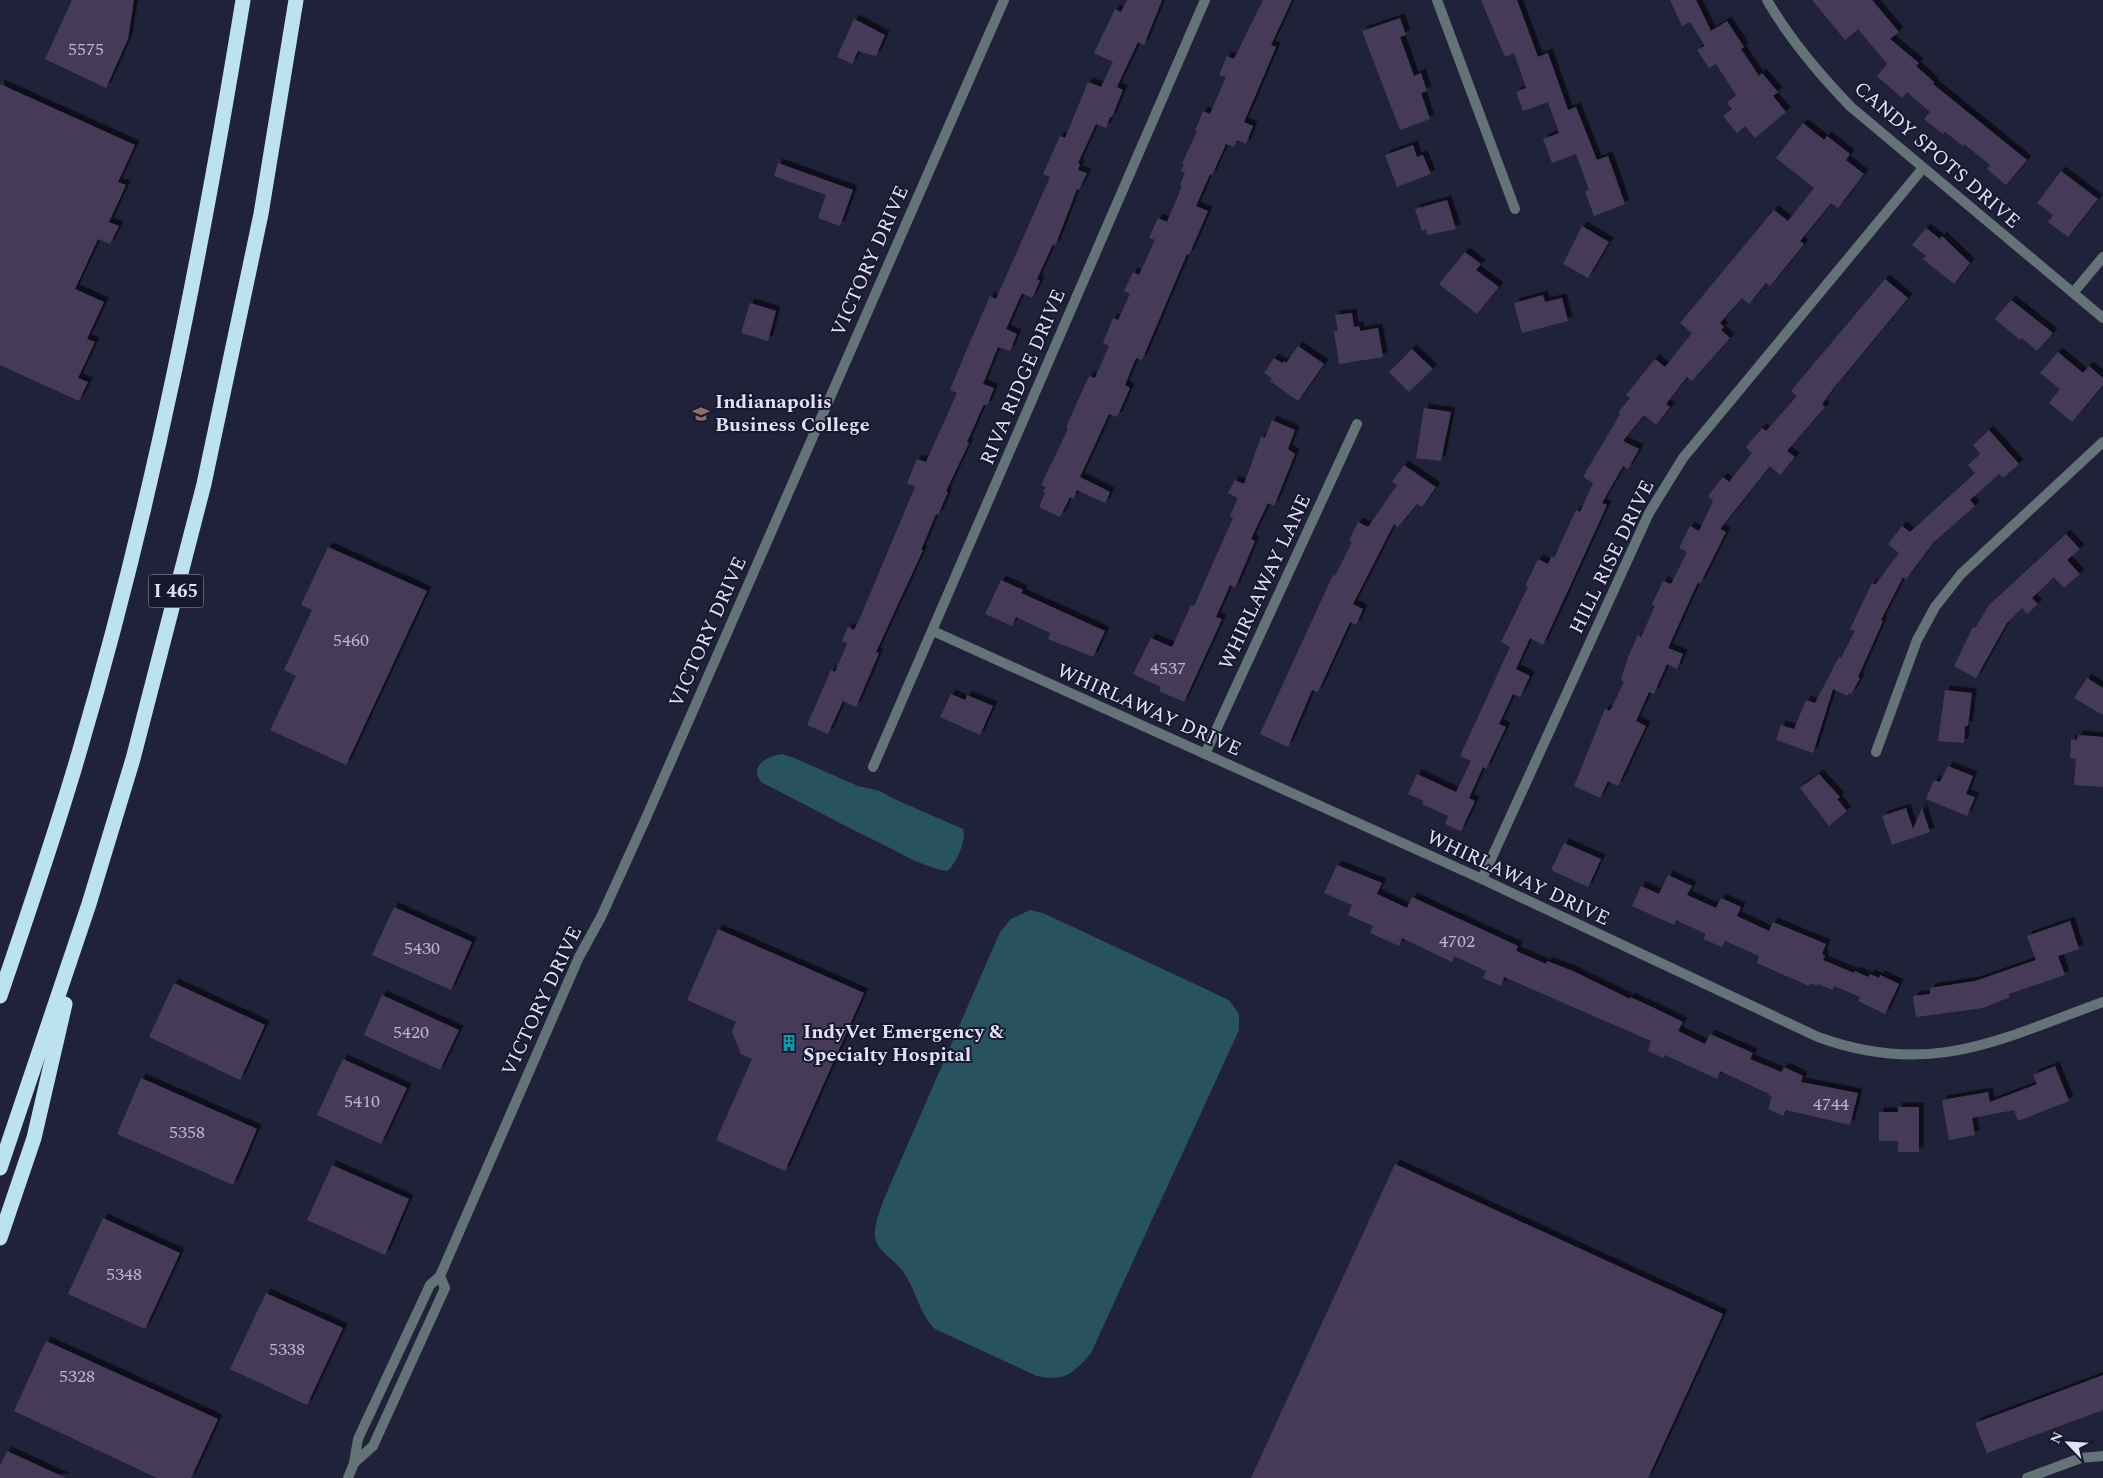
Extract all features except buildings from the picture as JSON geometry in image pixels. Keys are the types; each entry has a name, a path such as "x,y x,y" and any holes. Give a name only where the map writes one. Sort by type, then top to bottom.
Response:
{"highway":[{"name":"I 465","path":"0,996 56,829 95,697 154,463 209,203 243,0"},
{"name":"I 465","path":"0,1168 89,904 133,759 204,484 261,214 296,0"},
{"path":"0,968 56,829"},
{"path":"0,1238 34,1138 89,904"}],"street":[{"name":"VICTORY DRIVE","path":"348,1478 354,1463 358,1439 430,1285 440,1276 579,957 601,916 650,809 1004,0"},
{"name":"RIVA RIDGE DRIVE","path":"873,768 1205,0"},
{"path":"1437,0 1515,209"},
{"name":"CANDY SPOTS DRIVE","path":"1767,0 1794,43 1851,107 2103,318"},
{"name":"HILL RISE DRIVE","path":"1482,879 1650,512 1678,466 1923,168"},
{"path":"2073,293 2103,257"},
{"name":"WHIRLAWAY LANE","path":"1205,754 1357,424"},
{"path":"1876,752 1917,640 1935,607 1961,574 2103,442"},
{"name":"WHIRLAWAY DRIVE","path":"932,630 1482,879 1818,1037 1843,1046 1884,1055 1944,1054 1987,1045 2103,1002"},
{"name":"VICTORY DRIVE","path":"354,1463 373,1446 428,1328 445,1288 440,1276"},
{"path":"2027,1478 2081,1458 2103,1456"}],"water":[{"path":"782,754 858,786 880,791 963,829 962,845 954,863 947,871 923,864 761,782 757,771 761,763 771,757"},
{"path":"1030,910 1043,913 1229,1000 1239,1014 1239,1030 1091,1353 1074,1371 1055,1378 1037,1376 935,1329 925,1315 906,1276 898,1265 878,1246 875,1236 876,1222 884,1199 1000,932 1011,919"}],"place":[{"name":"Indianapolis Business College","path":"701,414"},
{"name":"IndyVet Emergency & Specialty Hospital","path":"789,1043"}]}
